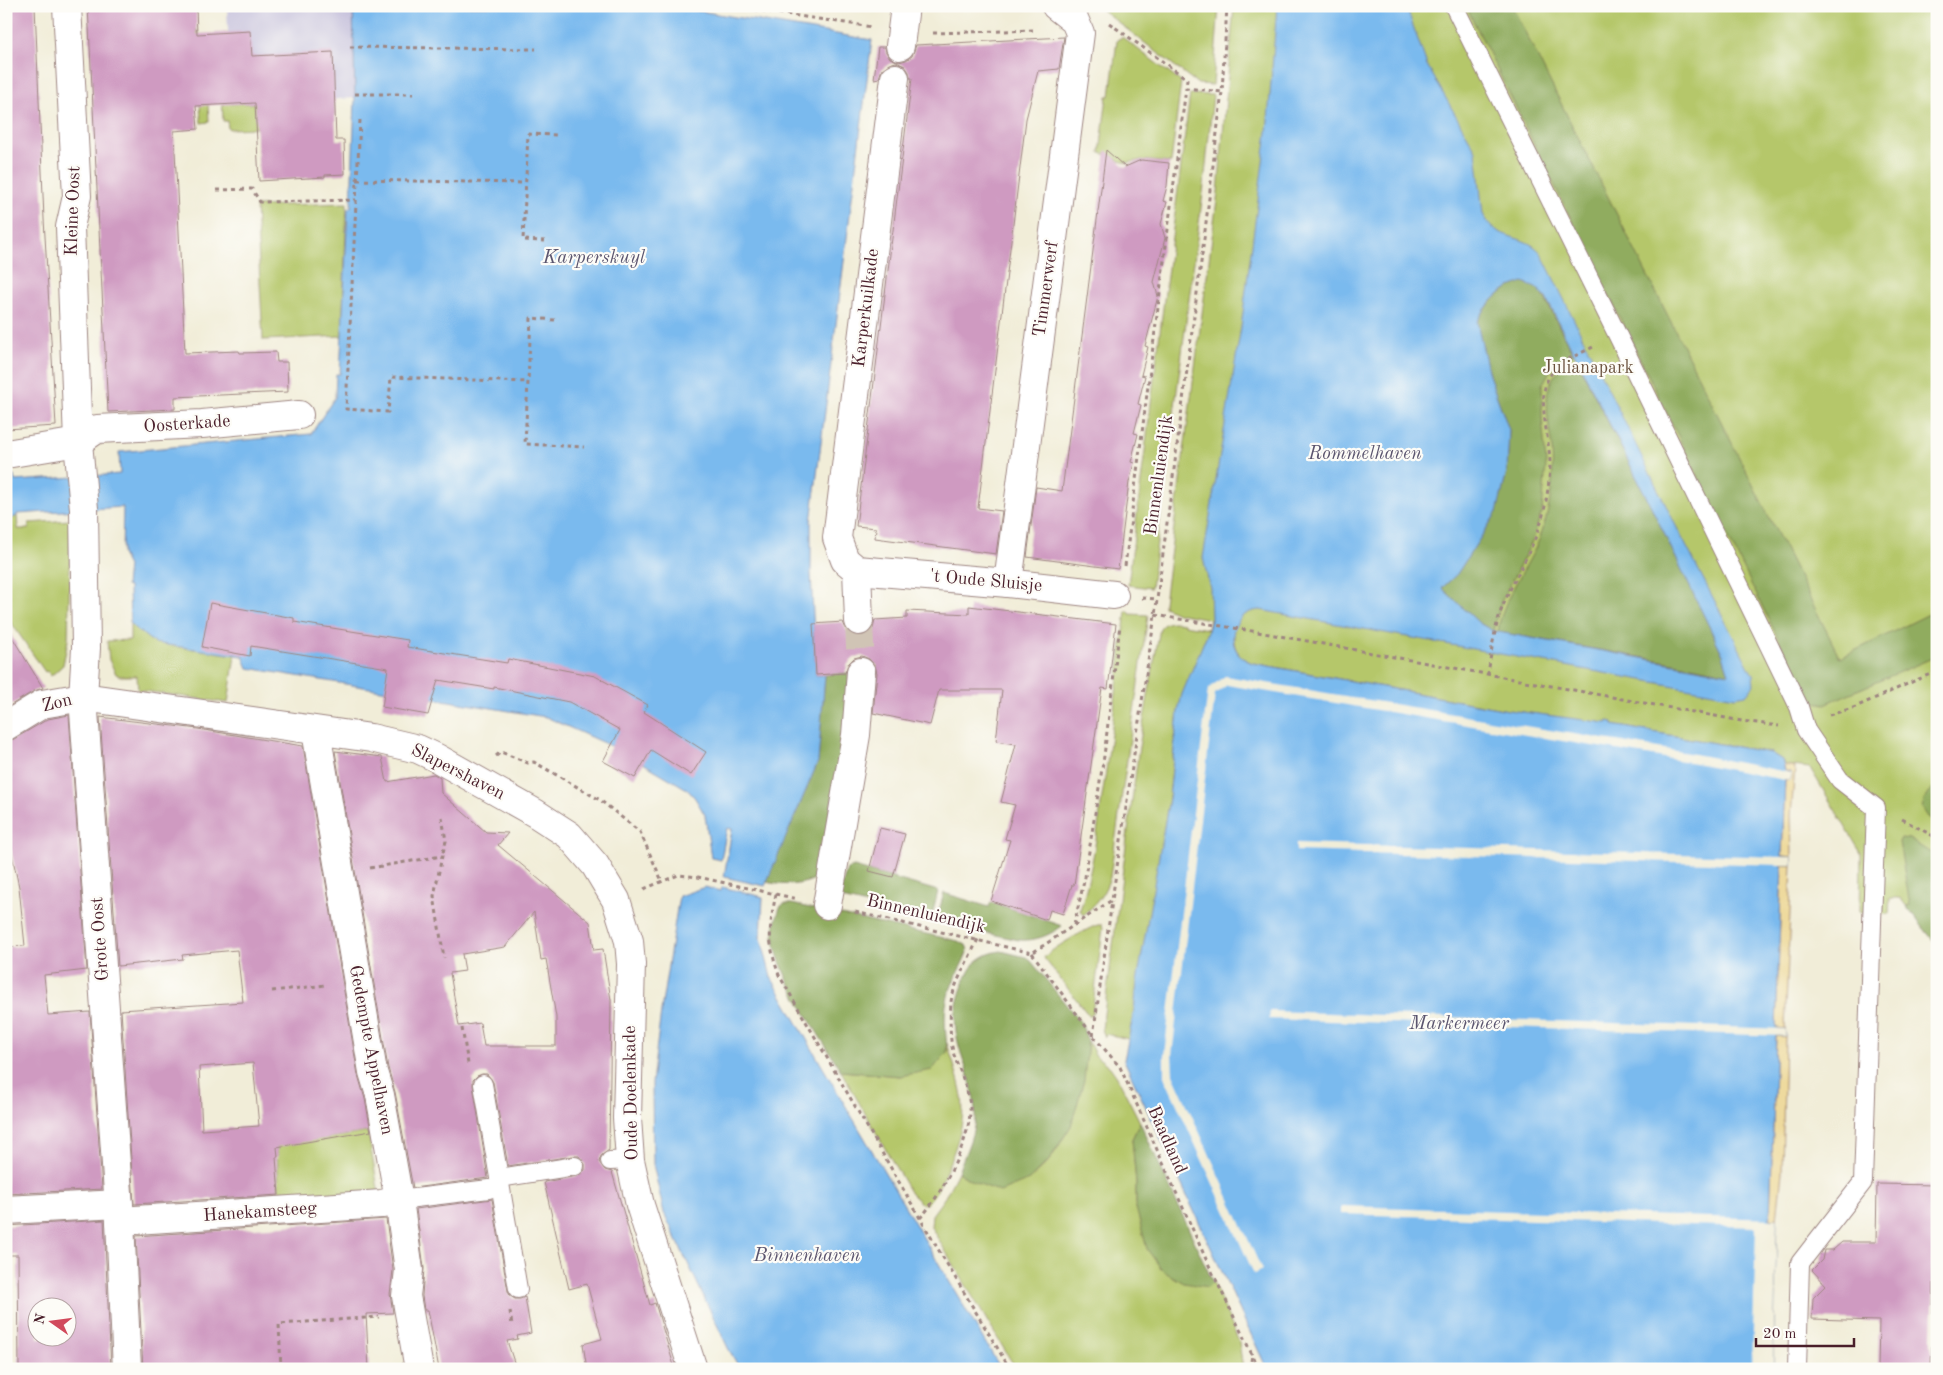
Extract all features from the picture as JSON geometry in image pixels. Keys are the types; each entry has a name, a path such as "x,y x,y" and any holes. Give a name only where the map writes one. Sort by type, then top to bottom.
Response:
{"street":[{"name":"Kleine Oost","path":"67,6 77,196 70,227 78,442 84,509"},
{"path":"900,46 905,6"},
{"name":"Timmerwerf","path":"1008,583 1080,33 1066,14"},
{"name":"Karperkuilkade","path":"857,570 845,560 837,538 896,78"},
{"name":"Oosterkade","path":"78,442 98,429 202,424 299,415"},
{"path":"6,454 78,442"},
{"name":"Grote Oost","path":"84,509 86,648 83,697 119,1212 128,1369"},
{"path":"857,570 859,621"},
{"name":"'t Oude Sluisje","path":"857,570 1120,594"},
{"path":"826,905 856,735 861,672"},
{"name":"Zon","path":"6,726 42,704 83,697"},
{"name":"Slapershaven","path":"83,697 372,738 418,748 535,813 569,835 595,865 616,900"},
{"name":"Gedempte Appelhaven","path":"316,731 357,981 399,1200 408,1270 406,1296 419,1369"},
{"name":"Oude Doelenkade","path":"616,900 628,941 631,964 627,1118 620,1160 640,1205 692,1369"},
{"name":"Hanekamsteeg","path":"6,1210 119,1212 382,1204 399,1200"}],"lane":[{"path":"1454,6 1618,336 1786,681 1799,708 1806,730 1840,780 1876,808 1863,1182 1800,1263 1797,1369"},
{"path":"483,1084 494,1183 518,1289"},
{"path":"399,1200 575,1166"}],"path":[{"name":"Binnenluiendijk","path":"1093,1036 1155,615 1203,247 1222,92 1227,6"},
{"path":"1066,14 1111,23 1187,79 1186,88 1222,92"},
{"path":"350,47 536,49"},
{"name":"Binnenluiendijk","path":"1074,925 1085,877 1098,793 1120,594 1186,88"},
{"path":"355,94 413,94"},
{"path":"360,120 346,409 388,412 391,377 528,382"},
{"path":"545,241 523,240 528,134 556,135"},
{"path":"357,180 525,184"},
{"path":"217,190 252,189 260,202 356,200"},
{"path":"555,320 531,318 525,444 584,447"},
{"path":"1488,675 1496,626 1510,591 1539,530 1545,507 1549,469 1545,412 1546,383 1553,371 1564,362 1596,346"},
{"path":"1141,597 1156,599"},
{"path":"1155,615 1258,632 1742,721 1806,730 1826,716 1852,708 1937,671"},
{"path":"475,779 484,766 501,752 528,763 534,762 600,800 640,832 662,881 616,900"},
{"path":"1876,808 1914,824 1937,838"},
{"path":"442,817 446,842 434,896 444,958"},
{"path":"339,874 442,856"},
{"name":"Binnenluiendijk","path":"662,881 678,875 698,877 978,939 1032,953"},
{"path":"776,894 770,921 769,937 772,957 779,975 1010,1369"},
{"path":"1032,953 1112,900"},
{"path":"920,1218 928,1210 951,1174 969,1124 970,1106 966,1086 953,1052 950,1020 952,999 978,939"},
{"name":"Baadland","path":"1032,953 1093,1036 1120,1067 1205,1257 1259,1369"},
{"path":"272,992 357,981"},
{"path":"281,1369 280,1324 409,1314"},
{"path":"1250,1369 1252,1354"}],"shaded area":[{"path":"227,6 353,6 355,98 231,105"}],"green space":[{"path":"1097,6 1219,6 1213,85 1198,84"},
{"name":"Julianapark","path":"1234,6 1937,6 1937,945 1900,898 1890,898 1889,914 1860,913 1861,853 1810,768 1784,765 1782,760 1771,753 1612,725 1612,722 1608,721 1607,724 1508,710 1253,663 1245,659 1236,650 1234,636 1207,634 1178,711 1169,798 1129,1039 1106,1034 1105,1037 1102,1029 1139,747 1160,628 1162,625 1174,622 1208,629 1210,619 1177,613 1164,607 1164,603 1218,192"},
{"path":"1466,6 1512,6 1840,658 1937,610 1937,656 1825,704 1809,701"},
{"path":"196,28 205,44 209,122 201,123"},
{"path":"228,32 231,104 255,103 257,128 230,129 228,128 227,121 223,121 220,48 223,34"},
{"path":"1122,37 1181,82 1171,163 1141,160 1127,163 1119,161 1113,156 1100,153 1107,96 1110,96 1117,40"},
{"path":"1190,94 1213,95 1204,185 1151,588 1128,585"},
{"path":"347,203 342,336 263,340 256,206"},
{"path":"1524,283 1536,287 1542,293 1573,354 1551,369 1542,385 1542,418 1546,464 1542,511 1533,540 1502,600 1493,631 1479,623 1442,588 1457,574 1497,512 1507,472 1509,430 1489,375 1477,322 1496,297 1509,288"},
{"path":"1576,359 1646,496 1723,655 1729,674 1498,632 1505,606 1536,547 1547,514 1553,471 1547,409 1549,388 1558,371"},
{"path":"17,516 18,529 29,529 29,523 71,520 68,640 63,665 51,676 47,671 45,672 6,615 6,521"},
{"path":"1126,611 1129,611 1130,614 1148,615 1110,877 1100,898 1083,915 1080,910 1088,882 1096,840"},
{"path":"130,624 154,643 235,655 228,703 138,690 137,676 120,676 116,674 109,660 107,641 130,640"},
{"path":"848,673 850,702 818,877 794,884 766,882 818,762 825,675"},
{"path":"1937,787 1937,823 1928,817 1922,808 1926,796"},
{"path":"1901,838 1909,839 1937,857 1937,945 1906,906 1910,905 1899,842"},
{"path":"854,867 938,891 931,920 846,900 839,896 847,869"},
{"path":"944,893 989,907 991,902 1062,926 1042,937 1031,940 1019,940 936,922"},
{"path":"784,904 792,904 958,941 966,945 968,950 952,985 946,1005 947,1052 932,1070 900,1076 841,1071 810,1021 780,962 775,944 774,929 780,907"},
{"path":"1098,925 1102,925 1103,928 1092,1014 1090,1017 1044,958 1052,950"},
{"path":"1001,951 1026,957 1031,961 1081,1023 1088,1041 1084,1080 1071,1126 1050,1159 1029,1180 1000,1192 970,1180 958,1172 970,1141 975,1110 968,1075 959,1046 955,1017 958,1000 965,980 974,964 988,954"},
{"path":"1088,1041 1096,1056 1110,1067 1117,1077 1140,1122 1132,1139 1136,1208 1208,1287 1213,1282 1239,1342 1243,1369 1016,1369 931,1227 932,1215 945,1197 958,1172 970,1180 1029,1180 1049,1161 1060,1144 1073,1116 1084,1073"},
{"path":"947,1043 958,1077 963,1103 963,1116 956,1146 937,1191 926,1204 922,1204 911,1194 841,1071 900,1076 947,1052"},
{"path":"1140,1122 1213,1282 1208,1287 1184,1283 1163,1271 1147,1249 1136,1208 1132,1139"},
{"path":"368,1132 380,1200 279,1200 277,1144"}],"sand":[{"path":"1784,765 1795,767 1791,815 1792,857 1782,857 1785,780 1792,773 1785,771"},
{"path":"1782,865 1792,865 1785,1029 1776,1028"},
{"path":"1776,1036 1785,1036 1782,1172 1777,1219 1770,1219"}],"water":[{"name":"Karperskuyl","path":"353,6 670,6 872,40 811,522 811,573 816,675 825,675 818,762 765,886 724,877 732,829 727,828 721,860 711,858 705,815 687,789 626,753 546,717 248,668 243,656 154,643 130,624 129,587 126,586 128,566 122,554 123,507 17,514 17,516 6,521 6,476 14,476 15,481 120,474 119,452 311,434 335,397 336,374 340,374 348,208 351,207 355,98"},
{"name":"Markermeer","path":"1277,6 1406,6 1427,65 1476,151 1483,214 1488,223 1495,229 1527,242 1541,253 1679,532 1753,675 1754,685 1746,695 1735,697 1260,610 1249,612 1241,618 1233,634 1237,651 1243,658 1253,663 1508,710 1607,723 1608,721 1613,722 1613,725 1771,753 1782,760 1785,771 1792,773 1790,781 1785,780 1782,856 1792,857 1792,865 1782,865 1776,1028 1785,1029 1785,1036 1776,1036 1770,1218 1777,1219 1773,1369 1267,1369 1124,1060 1134,1011 1137,982 1169,798 1178,711 1182,694 1207,634 1211,619 1210,588 1203,558 1241,327 1267,132","holes":["1524,283 1538,289 1546,298 1646,496 1723,655 1729,674 1493,631 1479,623 1442,588 1457,574 1497,512 1507,472 1509,430 1489,375 1477,322 1496,296 1509,287"]},
{"name":"Binnenhaven","path":"705,887 720,891 722,887 763,897 761,938 771,977 1001,1369 740,1369 728,1348 664,1213 653,1164 652,1083 679,896"}],"pier":[{"path":"1225,676 1694,754 1792,773 1790,781 1695,763 1227,685 1215,694 1172,1055 1173,1074 1262,1270 1254,1274 1164,1076 1164,1055 1208,689"},
{"path":"1296,843 1792,857 1792,865 1296,851"},
{"path":"1270,1011 1785,1029 1785,1036 1269,1019"},
{"path":"1341,1206 1777,1219 1773,1369 1752,1369 1756,1227 1341,1214"}],"building":[{"path":"6,6 35,6 44,219 56,426 6,429"},
{"path":"88,6 196,6 197,34 250,31 252,56 333,52 336,140 344,140 345,174 259,181 255,103 196,106 198,129 174,131 185,353 276,352 277,362 287,362 288,392 175,397 175,409 108,412"},
{"path":"1064,37 1059,69 1038,71 1026,119 978,508 1002,511 996,554 875,538 876,528 856,526 912,78 910,78 905,66 896,62 882,69 879,78 874,79 878,47 885,47 890,58 899,62 912,56 916,45"},
{"path":"1106,150 1125,167 1141,160 1169,163 1167,186 1163,201 1167,202 1161,224 1165,238 1154,282 1158,296 1145,346 1148,347 1141,375 1145,376 1138,404 1141,405 1134,433 1138,434 1131,462 1134,463 1129,482 1118,569 1027,557 1036,487 1062,491"},
{"path":"210,603 294,618 294,622 408,640 407,647 507,663 508,659 595,676 648,705 644,712 706,752 691,775 651,750 635,778 603,761 620,730 569,702 494,687 494,689 438,680 428,715 382,707 388,668 251,646 250,656 202,647"},
{"path":"969,606 1116,624 1108,689 1102,688 1074,885 1072,885 1063,914 1050,910 1047,920 991,901 1010,840 1005,839 1015,805 1001,802 1016,744 996,741 1002,690 939,690 930,725 873,713 877,673 875,665 869,659 862,656 854,658 848,664 845,673 816,675 813,624 843,622 851,635 860,637 873,629 875,620 907,618 907,611 969,614"},
{"path":"6,627 43,688 34,691 6,708"},
{"path":"69,715 87,970 44,975 48,1015 90,1012 102,1189 6,1194 6,947 25,946 19,887 11,850 6,850 6,742 48,719"},
{"path":"100,717 198,729 303,746 358,1075 371,1131 277,1147 279,1195 134,1204 121,1010 243,1002 237,950 182,955 183,959 118,966","holes":["253,1063 259,1126 202,1130 199,1067"]},
{"path":"335,751 382,757 387,782 434,774 440,778 441,793 486,832 508,833 498,845 590,922 594,950 603,949 611,1000 609,1150 601,1156 599,1162 605,1170 612,1172 650,1305 655,1303 675,1369 587,1369 583,1344 602,1339 587,1284 569,1289 544,1182 577,1176 585,1170 585,1164 579,1156 508,1166 493,1082 487,1074 482,1074 473,1080 473,1085 488,1178 413,1188 395,1092 388,1068","holes":["534,912 541,960 546,959 556,1017 556,1046 484,1046 480,1023 459,1026 450,973 465,971 462,954 505,947"]},
{"path":"880,828 905,834 893,877 869,871"},
{"path":"1877,1184 1937,1185 1931,1369 1878,1369 1879,1321 1812,1319 1813,1298 1826,1285 1812,1270 1822,1260 1824,1250 1833,1250 1842,1242 1876,1242"},
{"path":"492,1199 508,1291 510,1296 515,1299 525,1297 531,1333 517,1336 518,1339 507,1341 515,1365 493,1369 439,1369 428,1310 424,1310 422,1296 424,1268 416,1209"},
{"path":"386,1219 393,1270 390,1294 393,1313 366,1314 369,1369 143,1369 136,1236"},
{"path":"104,1220 111,1369 19,1369 18,1255 6,1255 6,1226"}],"tunnel":[{"path":"859,621 861,672"}],"water label":[{"name":"Rommelhaven","path":"1365,454"}]}
